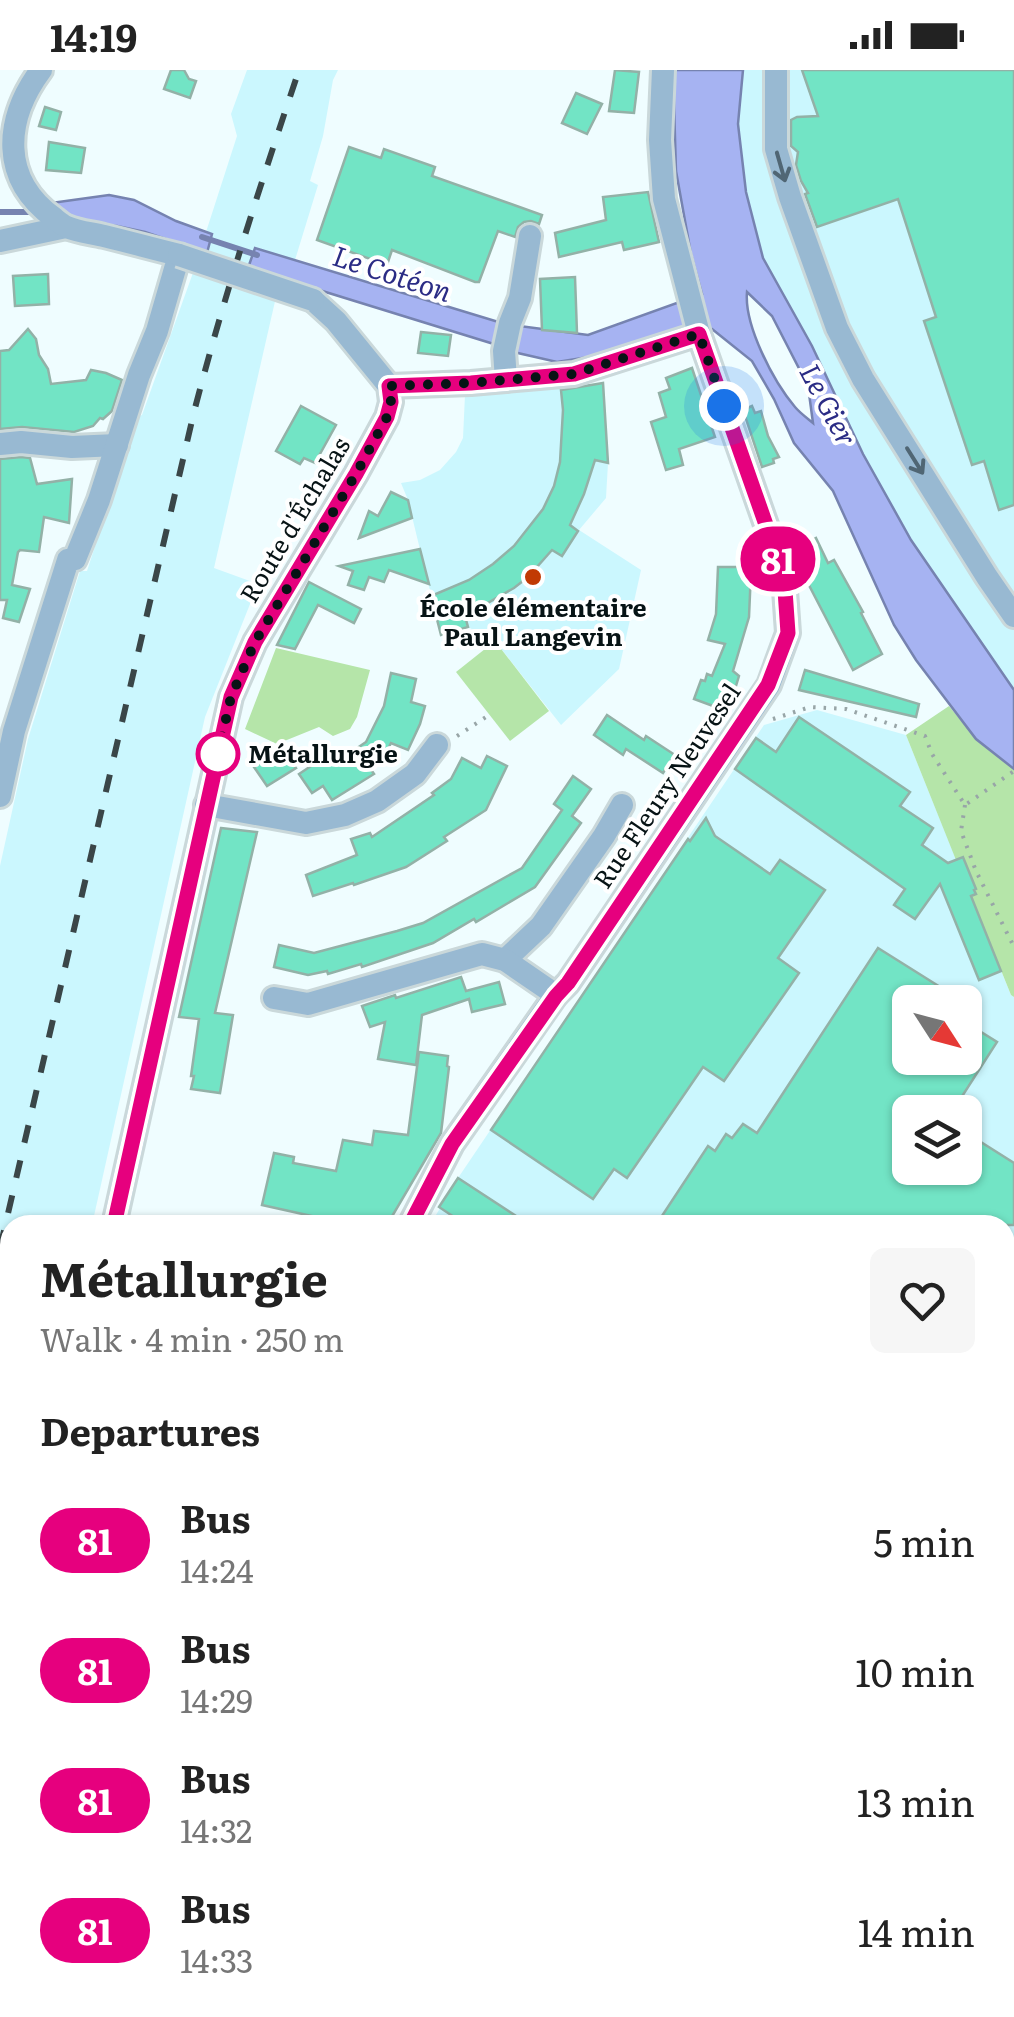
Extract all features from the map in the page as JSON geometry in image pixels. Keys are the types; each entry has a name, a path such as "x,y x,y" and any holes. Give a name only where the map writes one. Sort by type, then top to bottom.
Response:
{"street":[{"path":"41,70 22,100 12,137 13,157 30,196 42,210 66,227 179,255 313,300 336,321 389,386 574,374 699,334"},
{"name":"Rue Fleury Neuvesel","path":"415,1215 452,1144 578,967 768,685 788,633 784,576 699,334 664,199 660,140 663,70"},
{"path":"776,70 776,149 837,328 863,379 1014,616"},
{"path":"0,241 66,227"},
{"path":"506,380 504,351 520,298 530,236"},
{"path":"0,796 14,731 68,560 75,559 99,500 179,255"},
{"name":"Route d'Échalas","path":"116,1215 231,697 255,642 387,417 391,402 389,386"},
{"path":"0,444 117,444"},
{"path":"206,805 306,823 346,815 377,801 414,774 437,745"},
{"path":"505,960 541,926 622,804"},
{"path":"274,998 308,1004 482,954 505,960 556,996"}],"path":[{"path":"752,709 769,720 810,707 846,710 925,736 964,805 961,830 976,872 1014,947"},
{"path":"437,745 486,717"},
{"path":"964,805 1014,771"}],"shaded area":[{"path":"247,70 338,70 310,181 318,185 295,260 255,249 248,268 207,253 212,235 206,232 237,136 231,114"},
{"path":"743,70 1014,70 1014,690 911,540 763,258 746,192 738,124"},
{"path":"194,270 276,297 214,568 258,584 205,717 94,1215 0,1215 0,866 28,739 80,571 87,571 137,417 142,415"},
{"name":"École élémentaire Paul Langevin","path":"604,383 606,498 579,530 641,570 619,669 561,725 495,641 468,627 441,636 401,483 420,480 440,470 456,452 463,438 465,395"},
{"path":"817,710 906,735 956,859 963,857 976,889 971,897 1014,997 1014,1215 436,1215 764,725"}],"green space":[{"path":"495,641 549,711 510,741 456,672"},
{"path":"276,648 370,670 350,729 333,736 319,727 277,744 245,729"},
{"path":"949,706 976,739 1014,769 1014,997 971,896 976,889 963,857 956,860 906,735"}],"water":[{"name":"Le Gier","path":"673,70 743,70 738,124 746,192 763,258 911,540 1014,690 1014,769 976,739 916,660 894,625 833,491 794,443 752,361 712,329 688,328 595,356 557,362 509,351 248,268 255,248 505,324 588,335 702,294 676,171","holes":["747,292 772,316 808,386 813,423 795,407 769,368 750,320"]},
{"path":"109,195 134,200 212,234 207,253 145,232 77,224 44,204"}],"building":[{"path":"171,70 184,70 189,79 196,81 190,98 164,89"},
{"path":"615,70 639,72 634,113 609,111"},
{"path":"802,70 1014,70 1014,505 999,510 984,461 972,465 924,321 936,317 898,199 817,227 796,165 798,152 791,146 791,120 818,116"},
{"path":"576,93 602,104 587,134 562,123"},
{"path":"45,107 61,112 56,130 39,126"},
{"path":"49,142 85,148 81,173 46,170"},
{"path":"349,147 381,158 384,149 435,167 432,176 542,215 539,224 524,222 515,237 498,231 479,282 392,250 387,265 317,240"},
{"path":"648,192 659,242 624,250 622,242 559,257 555,233 606,220 603,197"},
{"path":"48,274 49,304 15,306 13,276"},
{"path":"575,277 577,333 542,330 540,279"},
{"path":"28,329 36,339 51,384 86,380 91,370 122,380 112,411 93,426 74,432 0,429 0,351 9,350"},
{"path":"421,332 451,335 448,356 418,353"},
{"path":"692,368 715,437 679,449 683,465 666,470 651,422 666,417 659,393 670,389 666,378"},
{"path":"603,383 608,463 595,460 570,525 578,531 562,556 552,550 514,588 465,616 468,627 441,635 431,596 469,580 493,564 514,546 543,509 560,462 561,390"},
{"path":"301,406 336,425 315,463 304,458 300,464 276,451"},
{"path":"752,406 755,413 761,411 779,457 762,467 743,410"},
{"path":"30,458 37,484 72,479 69,523 44,517 39,552 18,552 12,585 30,589 19,622 3,618 7,600 0,600 0,459"},
{"path":"391,492 408,500 412,518 359,538 369,511 378,516"},
{"path":"816,538 828,563 834,560 882,654 853,670 793,550"},
{"path":"420,549 429,584 389,570 384,582 369,577 364,590 348,585 353,571 339,566"},
{"path":"718,567 751,571 749,617 733,671 739,676 724,710 694,699 701,680 705,681 707,674 712,676 725,644 708,640 716,614"},
{"path":"309,582 361,609 354,623 318,605 295,649 277,645"},
{"path":"805,670 919,704 916,717 799,690"},
{"path":"391,673 416,679 411,702 425,706 408,750 391,743 384,757 369,767 374,774 332,800 323,786 312,793 299,774 338,748 344,757 366,742 384,706"},
{"path":"607,715 675,755 663,773 626,749 623,755 594,735"},
{"path":"799,717 910,792 900,806 933,828 922,845 948,863 963,857 976,889 971,896 1001,971 979,980 940,884 915,919 894,905 905,889 735,769 756,738 776,752"},
{"path":"283,748 296,768 267,786 254,767"},
{"path":"487,756 507,766 486,810 406,867 313,896 306,875 357,855 351,839 370,833 372,837 434,795 451,779 462,758 481,768"},
{"path":"573,776 591,789 572,816 581,823 535,887 433,943 362,967 361,964 328,974 327,971 308,975 274,967 279,945 314,953 423,923 522,868 562,810 554,804"},
{"path":"706,818 715,836 770,874 780,860 825,890 778,958 799,973 724,1081 703,1067 627,1178 614,1169 593,1199 491,1130"},
{"path":"221,828 257,832 215,1013 233,1015 220,1093 191,1089 199,1019 179,1017"},
{"path":"878,948 937,985 892,985 892,1075 976,1075 963,1095 892,1095 892,1185 982,1185 982,1143 1014,1163 1014,1215 663,1215 708,1146 715,1151 726,1134 732,1138 743,1124 757,1133"},
{"path":"461,977 466,991 499,982 505,1004 472,1012 469,999 422,1015 416,1065 378,1059 385,1022 370,1027 362,1006"},
{"path":"982,1033 997,1042 982,1065"},
{"path":"419,1052 448,1056 441,1133 393,1215 307,1215 262,1205 274,1153 294,1157 293,1163 336,1171 343,1140 372,1145 374,1131 408,1135"},
{"path":"458,1178 515,1215 451,1215 439,1207"}],"waterway":[{"name":"Le Cotéon","path":"0,212 39,212"},
{"name":"Le Cotéon","path":"202,237 257,255"}],"railway":[{"path":"8,1215 194,412 299,70"}],"bus line":[{"name":"81","path":"116,1215 231,697 255,642 387,417 391,402 389,386 574,374 699,334 784,576 788,633 768,685 568,983 452,1144 415,1215"}],"place":[{"name":"École élémentaire Paul Langevin","path":"533,577"},
{"name":"Métallurgie","path":"218,754"}],"route":[{"path":"218,754 231,697 255,642 387,417 391,402 389,386 574,374 699,334 724,406"}]}
